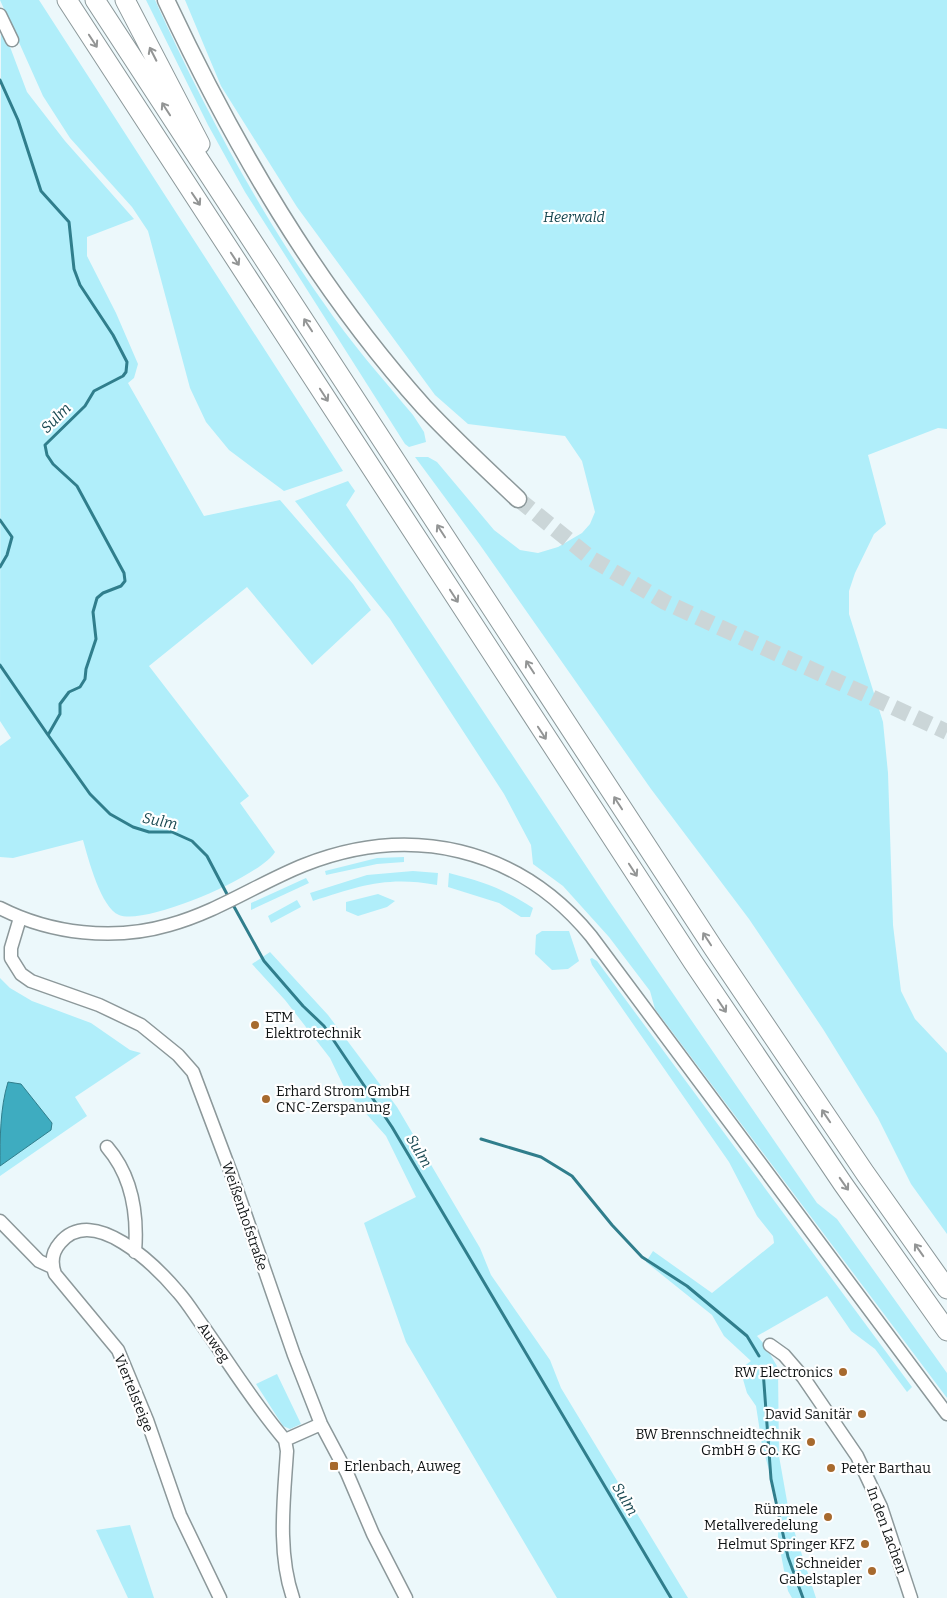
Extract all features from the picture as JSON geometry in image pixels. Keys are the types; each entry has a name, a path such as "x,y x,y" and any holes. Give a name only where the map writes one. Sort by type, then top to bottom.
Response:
{"highway":[{"path":"67,0 693,962 843,1184 947,1331"},
{"path":"94,0 714,949 865,1174 947,1289"},
{"path":"125,0 188,118 231,208"}],"main road":[{"path":"166,0 192,55 241,148 319,270 392,369 422,405 518,499"}],"street":[{"path":"0,15 12,40"},
{"path":"0,908 20,918 85,932 130,932 169,925 221,905 304,865 329,856 370,847 425,846 475,855 518,872 543,888 576,918 596,943 947,1414"},
{"name":"Weißenhofstraße","path":"20,918 11,948 11,958 21,974 31,981 99,1005 141,1025 178,1055 192,1072 231,1173 294,1355 321,1424 347,1473 373,1534 406,1598"},
{"path":"107,1147 116,1157 126,1178 134,1204 137,1227 136,1252"},
{"name":"Viertelsteige","path":"0,1221 39,1261 52,1267 61,1282 118,1350 147,1420 180,1515 220,1598"},
{"name":"Auweg","path":"52,1267 56,1248 69,1234 78,1230 97,1230 136,1252 179,1292 285,1440"},
{"name":"In den Lachen","path":"770,1345 784,1355 803,1377 857,1456 881,1506 911,1598"},
{"path":"293,1598 286,1564 284,1526 287,1451 285,1440 321,1424"}],"green space":[{"path":"0,0 39,0 343,471 284,491 229,450 206,422 190,388 148,231 132,207 70,138 43,96"},
{"path":"146,0 155,0 211,116 276,231 333,317 413,415 424,432 426,442 409,447 405,444 245,192 208,125"},
{"name":"Heerwald","path":"185,0 947,0 947,429 938,428 868,455 886,524 874,534 855,573 849,591 849,614 883,722 888,773 893,925 901,991 915,1019 947,1053 947,1234 911,1184 878,1118 823,1029 749,919 651,789 480,545 415,457 428,457 437,462 494,530 520,550 538,553 558,547 582,533 590,524 595,512 582,461 565,436 468,424 435,395 297,207 221,86"},
{"path":"1,23 27,92 65,141 134,219 87,237 87,256 116,313 138,364 134,378 128,383 204,516 280,500 353,584 371,610 312,665 247,587 149,666 249,796 240,803 275,852 249,874 227,885 202,897 153,913 133,916 119,915 112,911 96,882 83,840 13,858 0,857 0,746 11,738 0,721"},
{"path":"348,481 355,491 346,505 608,899 817,1203 837,1219 947,1373 947,1398 655,1009 650,991 609,937 563,886 533,864 531,845 504,794 390,619 295,501"},
{"path":"404,857 404,862 377,864 326,875 325,871 377,858"},
{"path":"413,871 438,873 437,885 419,882 388,882 359,887 313,901 310,893 367,875"},
{"path":"449,873 483,883 512,895 533,908 530,917 521,917 499,903 448,887"},
{"path":"306,878 309,883 251,910 251,903"},
{"path":"378,894 395,901 387,907 358,916 346,911 346,902"},
{"path":"297,900 301,907 271,923 268,916"},
{"path":"542,931 569,931 579,961 568,969 552,970 535,954 536,935"},
{"path":"270,952 328,1015 397,1107 480,1248 491,1275 550,1360 561,1388 688,1598 557,1598 406,1342 364,1223 416,1197 386,1136 346,1091 330,1058 285,1000 252,964"},
{"path":"592,958 597,961 912,1387 907,1392 875,1349 851,1331 827,1296 757,1336 765,1345 778,1368 779,1456 790,1518 816,1598 792,1598 788,1591 778,1539 779,1506 762,1445 756,1406 747,1393 740,1369 751,1361 724,1336 712,1315 646,1262 653,1251 712,1293 774,1243 773,1236 757,1216 729,1162 592,965 590,959"},
{"path":"0,978 10,988 32,1001 91,1023 130,1050 141,1053 75,1097 87,1116 0,1176"},
{"path":"277,1374 301,1424 290,1429 283,1426 256,1384"},
{"path":"130,1525 154,1598 128,1598 96,1530"}],"shaded area":[{"path":"8,1082 21,1084 52,1123 51,1130 0,1166 2,1113"}],"waterway":[{"name":"Sulm","path":"0,80 18,120 41,191 69,222 74,269 80,285 113,335 127,362 126,372 123,376 94,391 85,406 45,445 47,455 53,464 77,486 124,573 125,581 121,586 103,593 97,598 93,612 96,639 86,669 85,679 80,687 69,692 60,704 60,714 48,735 90,794 110,814 133,827 149,832 172,832 192,841 207,856 229,898"},
{"path":"0,520 12,537 7,555 0,567"},
{"path":"0,665 48,735"},
{"name":"Sulm","path":"232,903 264,961 303,1006 324,1026 392,1127 671,1598"},
{"path":"481,1139 541,1157 572,1176 612,1225 642,1257 687,1286 747,1336 759,1356"},
{"path":"763,1370 771,1479 788,1557 803,1598"}],"tunnel":[{"path":"518,499 592,559 665,602 947,732"}],"place":[{"name":"ETM Elektrotechnik","path":"255,1025"},
{"name":"Erhard Strom GmbH CNC-Zerspanung","path":"266,1099"},
{"name":"RW Electronics","path":"843,1372"},
{"name":"David Sanitär","path":"862,1414"},
{"name":"BW Brennschneidtechnik GmbH & Co. KG","path":"811,1442"},
{"name":"Erlenbach, Auweg","path":"334,1466"},
{"name":"Peter Barthau","path":"831,1468"},
{"name":"Rümmele Metallveredelung","path":"828,1517"},
{"name":"Helmut Springer KFZ","path":"865,1544"},
{"name":"Schneider Gabelstapler","path":"872,1571"}]}
